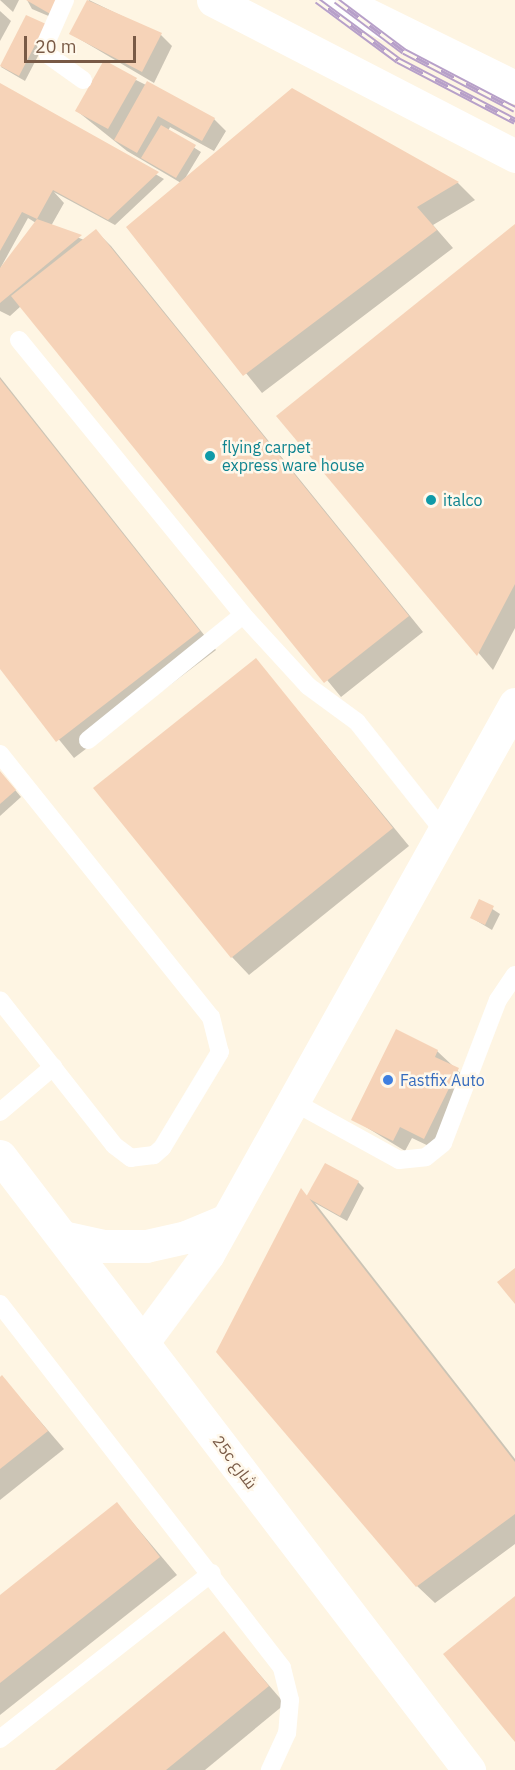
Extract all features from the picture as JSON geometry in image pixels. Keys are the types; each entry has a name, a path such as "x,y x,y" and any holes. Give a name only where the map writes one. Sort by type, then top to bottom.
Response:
{"street":[{"path":"213,0 515,156"},
{"path":"338,0 515,87"},
{"path":"143,1341 189,1285 515,704"},
{"name":"25c شارع","path":"0,1156 468,1770"},
{"path":"63,1237 104,1245 146,1245 186,1237 225,1221"}],"lane":[{"path":"65,0 46,43 48,55 83,80"},
{"path":"19,340 243,615 308,686 357,722 444,833"},
{"path":"88,740 243,615"},
{"path":"0,754 212,1017 220,1040 215,1064 162,1148 143,1158 121,1153 0,1000"},
{"path":"292,1101 399,1160 426,1157 443,1143 498,1000 515,975"},
{"path":"0,1112 53,1066"},
{"path":"0,1304 212,1573 282,1668 290,1700 287,1733 270,1770"},
{"path":"0,1739 212,1573"}],"building":[{"path":"26,0 59,0 52,15"},
{"path":"87,0 162,33 142,72 69,34"},
{"path":"26,15 46,24 19,76 0,66"},
{"path":"104,60 137,78 108,129 75,111"},
{"path":"147,81 215,118 202,141 158,116 137,153 114,140"},
{"path":"0,83 159,172 108,220 53,190 37,219 22,212 0,251"},
{"path":"292,88 459,182 417,207 437,230 243,376 126,227"},
{"path":"161,125 196,145 176,178 141,158"},
{"path":"37,219 82,235 0,303 0,268"},
{"name":"italco","path":"515,224 515,584 477,656 276,416"},
{"name":"flying carpet express ware house","path":"96,229 409,616 324,683 11,296"},
{"path":"0,379 200,631 56,742 0,669"},
{"path":"256,658 393,828 231,958 93,788"},
{"path":"0,771 16,790 0,804"},
{"path":"479,899 494,906 485,925 470,918"},
{"path":"396,1029 438,1050 435,1057 459,1068 424,1139 400,1127 393,1141 351,1120"},
{"path":"325,1163 359,1181 340,1216 306,1197"},
{"path":"301,1188 515,1462 515,1514 416,1587 216,1352"},
{"path":"515,1268 515,1304 497,1282"},
{"path":"2,1375 48,1431 0,1469 0,1377"},
{"path":"117,1502 160,1557 0,1683 0,1595"},
{"path":"515,1596 515,1742 443,1654"},
{"path":"224,1631 269,1686 166,1770 55,1770"}],"railway":[{"path":"317,0 398,60 515,121"},
{"path":"336,0 404,51 515,109"}],"place":[{"name":"flying carpet express ware house","path":"210,456"},
{"name":"italco","path":"431,500"},
{"name":"Fastfix Auto","path":"388,1080"}]}
